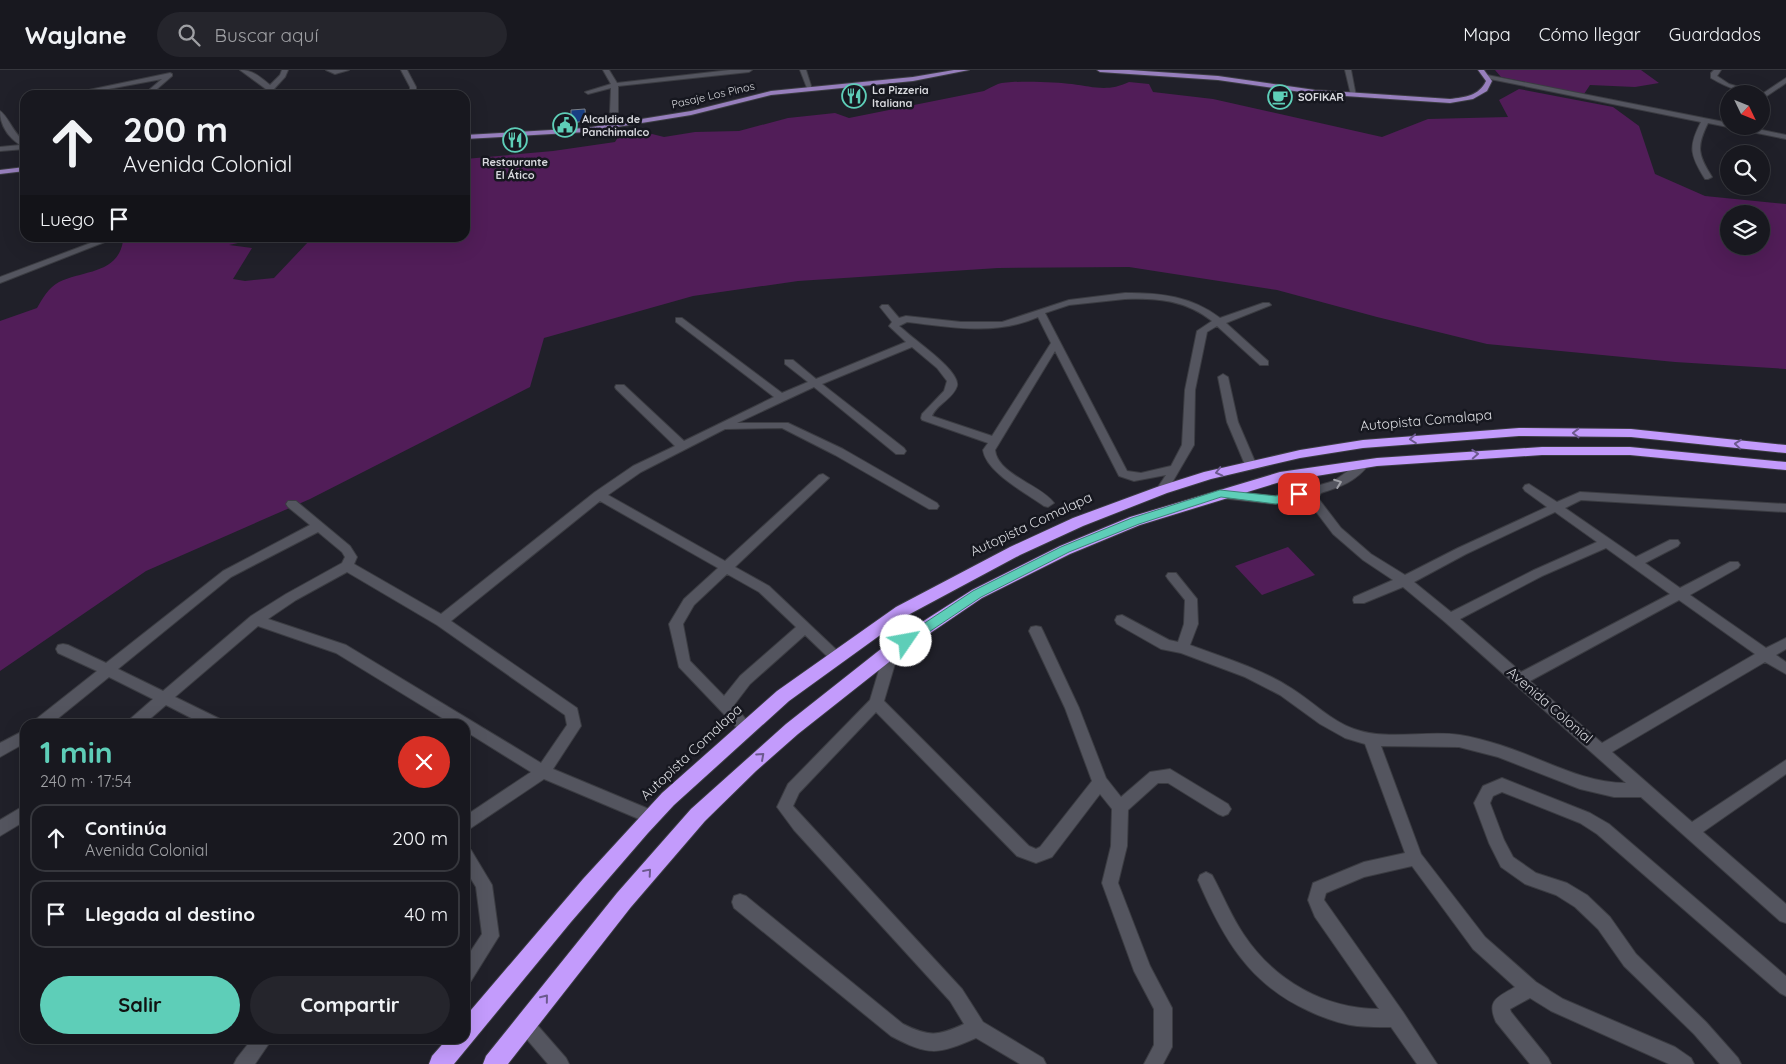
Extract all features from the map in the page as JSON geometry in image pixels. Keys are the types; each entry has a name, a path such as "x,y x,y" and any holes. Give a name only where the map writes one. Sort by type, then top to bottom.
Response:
{"highway":[{"name":"Autopista Comalapa","path":"470,1027 577,900 668,800 783,696 902,611 966,576 1078,522 1162,490 1250,464 1363,444 1519,432 1631,433 1786,449"},
{"path":"494,1064 624,900 698,815 792,729 892,650 977,594 1065,550 1135,521 1220,494 1280,478 1363,464 1456,455 1552,451 1630,451 1786,466"},
{"name":"Autopista Comalapa","path":"440,1064 456,1044"}],"main road":[{"name":"Pasaje Los Pinos","path":"470,137 594,129 691,113 755,96 810,88 913,80 966,70"},
{"path":"1100,70 1218,78 1298,90 1436,101 1461,100 1483,92 1489,83 1481,70"},
{"path":"0,172 20,170"}],"street":[{"path":"97,82 159,70"},
{"path":"243,70 271,88 283,76 285,70"},
{"path":"329,70 335,72 346,70"},
{"path":"404,70 414,87 414,90"},
{"path":"606,70 615,86 614,112"},
{"path":"652,70 666,80"},
{"path":"588,92 615,86 712,72 749,70"},
{"path":"803,70 810,88"},
{"path":"1348,70 1354,95"},
{"path":"1718,70 1713,76 1719,81 1730,85"},
{"path":"91,90 171,73"},
{"path":"152,90 171,73"},
{"path":"1487,77 1786,137"},
{"path":"1770,91 1784,83"},
{"path":"0,114 8,131 20,141"},
{"path":"1705,122 1695,141 1694,148 1695,157 1708,176"},
{"path":"1715,124 1720,123"},
{"path":"0,150 20,145"},
{"path":"0,280 100,242"},
{"path":"994,441 926,418 930,410 950,390 951,378 894,326 897,322 906,319 979,325 1012,324 1052,306 1074,300 1121,296 1166,297 1195,305 1264,363"},
{"path":"1162,490 1188,445 1190,390 1202,331 1266,305"},
{"path":"885,307 897,322"},
{"path":"1040,312 1123,473 1128,477 1135,478 1175,469"},
{"path":"679,320 781,397"},
{"path":"442,621 598,495 637,470 781,397 912,343"},
{"path":"1048,503 1006,474 990,458 988,450 1055,344"},
{"path":"789,362 900,451"},
{"path":"1223,377 1227,402 1238,441 1250,464"},
{"path":"620,386 682,446"},
{"path":"724,427 784,425 839,452 933,506"},
{"path":"1220,494 1265,500 1281,499 1295,494 1312,498 1317,490 1338,484 1348,478 1363,464"},
{"path":"746,728 684,663 676,624 689,602 823,478"},
{"path":"1529,488 1786,669"},
{"path":"598,495 764,589 837,657"},
{"path":"1359,600 1404,581 1462,551 1580,496 1786,508"},
{"name":"Avenida Colonial","path":"1312,498 1337,531 1367,557 1404,581 1450,618 1786,914"},
{"path":"140,719 256,620 291,597 347,566 351,557 346,549 292,504"},
{"path":"46,719 227,574 319,526"},
{"path":"1635,563 1674,542"},
{"path":"1450,618 1538,573 1607,543"},
{"path":"1521,679 1734,565"},
{"path":"347,566 442,621 572,712 574,726 543,772 470,822"},
{"path":"1172,576 1191,598 1191,624 1182,648"},
{"path":"256,620 341,648 456,719"},
{"path":"1122,620 1166,645 1182,648 1250,673 1285,691 1325,720 1350,734 1371,739 1459,741 1499,751 1580,782 1614,790 1646,790"},
{"path":"725,706 745,680 805,627"},
{"path":"1036,631 1072,708 1100,782 1120,807 1119,846 1110,883 1144,971 1163,1008 1163,1047 1153,1064"},
{"path":"1602,751 1786,643"},
{"path":"63,649 206,719"},
{"path":"892,650 876,703 793,789 785,807 799,825 956,995 977,1028 1037,1064"},
{"path":"876,703 1023,851 1029,854 1036,856 1046,852 1100,782"},
{"path":"470,728 543,772 651,818"},
{"path":"0,751 20,739"},
{"path":"1371,739 1415,858 1479,943 1530,988 1557,1006 1669,1054 1685,1064"},
{"path":"1691,831 1786,766"},
{"path":"1120,807 1155,777 1170,776 1223,809"},
{"path":"1732,1064 1700,1028 1630,960 1604,923 1581,901 1560,890 1531,879 1507,862 1497,843 1482,803 1488,791 1502,785 1585,818 1603,829 1786,986"},
{"path":"0,829 20,815"},
{"path":"1415,858 1364,870 1320,888 1316,900 1321,911 1428,1064"},
{"path":"470,863 484,885 492,936 470,968"},
{"path":"1206,880 1238,942 1260,969 1284,990 1319,1008 1353,1016 1397,1018"},
{"path":"740,902 897,1030 920,1043 938,1045 977,1028"},
{"path":"1530,988 1501,1005 1502,1016 1542,1064"},
{"path":"525,1024 560,1064"},
{"path":"244,1064 259,1044"}],"shaded area":[{"path":"1495,70 1641,70 1659,83 1635,87 1590,85 1584,94 1501,77"},
{"path":"1129,82 1149,84 1153,92 1213,99 1382,137 1428,119 1508,117 1499,100 1519,89 1613,107 1639,126 1655,174 1705,196 1786,204 1786,369 1675,362 1487,344 1277,290 1129,267 998,268 798,281 693,296 544,338 530,387 310,499 146,571 0,671 0,321 37,308 55,284 107,265 120,252 123,242 242,242 229,245 252,248 233,279 245,281 274,278 308,242 470,242 470,159 553,151 615,142 620,134 648,133 664,137 695,132 739,131 788,118 835,113 849,118 984,91 998,84 1005,83 1056,83 1108,88"},
{"path":"1288,547 1315,575 1262,595 1235,566"}],"building":[{"name":"SOFIKAR","path":"1276,91 1289,93 1284,104 1271,102"},
{"path":"585,109 586,121 571,123 571,110"}],"place":[{"name":"La Pizzeria Italiana","path":"854,96"},
{"name":"SOFIKAR","path":"1280,97"},
{"name":"Alcaldia de Panchimalco","path":"565,125"},
{"name":"Restaurante El Ático","path":"515,140"}],"route":[{"path":"906,641 977,594 1065,550 1135,521 1220,494 1265,500 1276,500 1299,494"}]}
